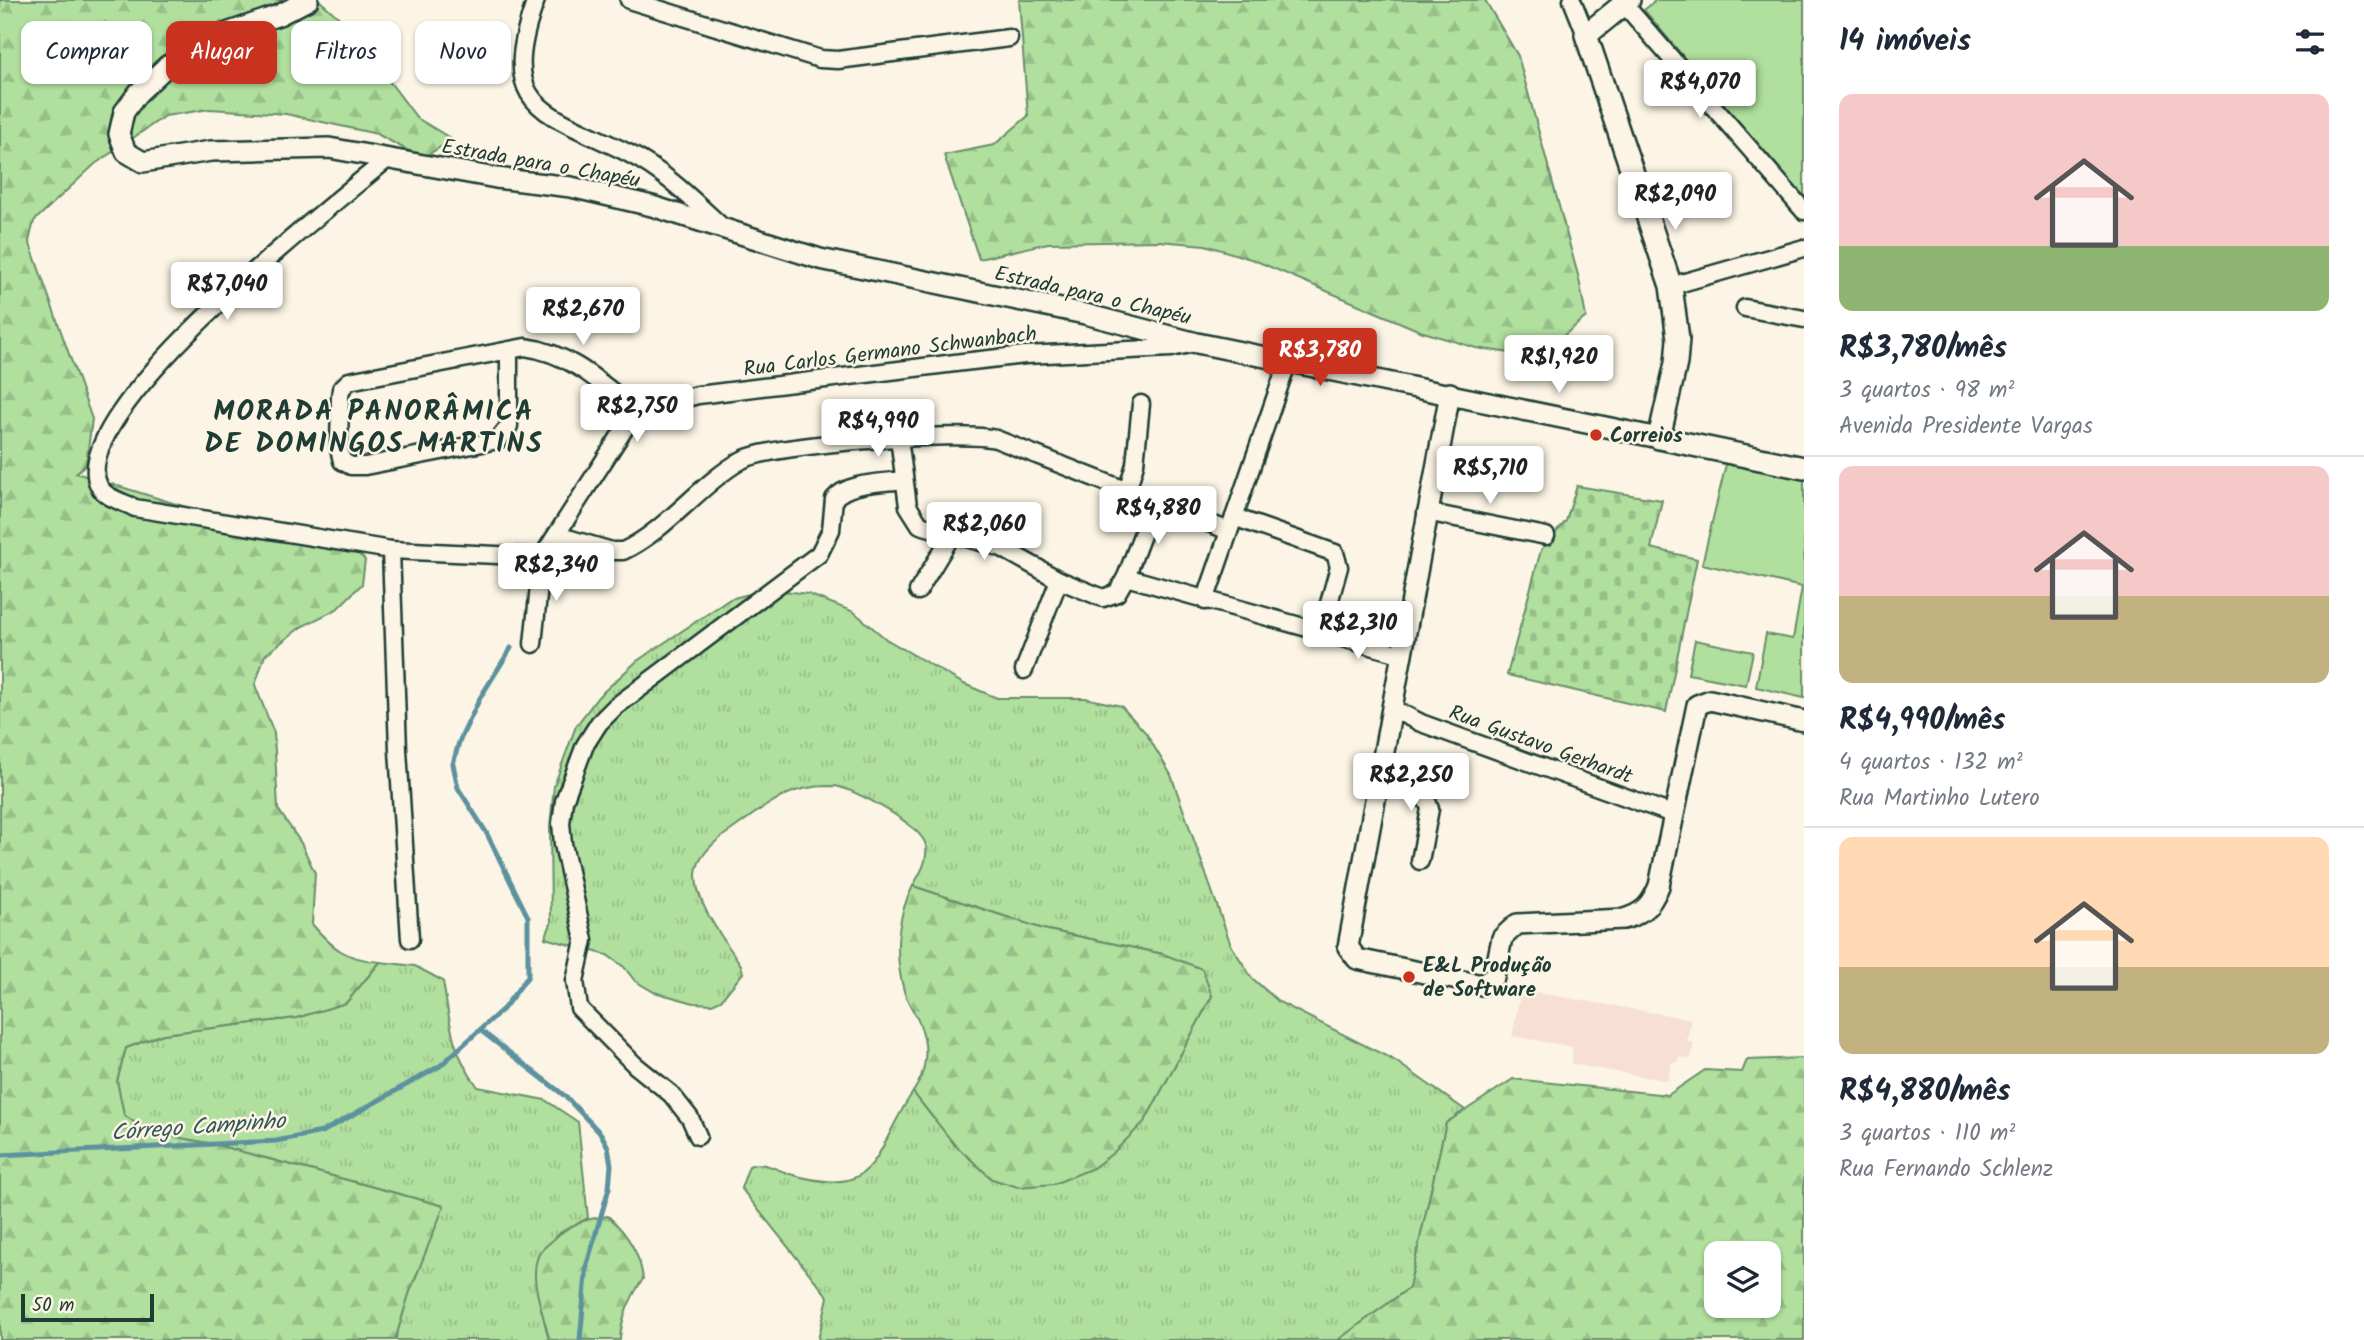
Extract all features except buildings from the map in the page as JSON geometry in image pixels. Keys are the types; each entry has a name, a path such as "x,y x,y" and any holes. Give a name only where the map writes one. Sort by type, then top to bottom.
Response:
{"main road":[{"path":"1627,2 1586,35 1671,286 1678,339 1676,363 1659,438 1804,468"}],"street":[{"name":"Estrada para o Chapéu","path":"309,0 279,15 221,36 167,66 138,93 124,113 118,134 125,152 143,162 211,151 272,147 329,148 386,160 571,187 721,226 820,259 1085,314 1198,343 1659,438"},
{"path":"536,0 524,33 519,65 526,89 540,108 587,136 627,152 658,170 721,226"},
{"path":"629,0 821,59 838,60 1009,38"},
{"path":"1572,0 1586,35"},
{"path":"1627,2 1804,211"},
{"path":"386,160 221,302 129,397 108,429 96,472 100,487 107,495 135,508 391,550 542,557"},
{"path":"1671,286 1804,248"},
{"path":"1745,308 1804,319"},
{"name":"Rua Carlos Germano Schwanbach","path":"636,411 698,395 963,362 1025,355 1171,348 1198,343"},
{"path":"509,350 511,414 509,426 498,439 365,466 351,466 342,461 338,449 341,388 349,381 525,346 559,355 588,373 636,411 542,557 533,644"},
{"path":"1205,601 1289,361"},
{"path":"1450,393 1348,947 1363,962 1473,985 1489,982 1493,977 1502,939 1517,924 1624,919 1651,905 1659,886 1695,711 1701,702 1710,700 1804,721"},
{"path":"1127,491 1135,464 1141,404"},
{"path":"557,535 612,551 623,551 744,459 782,450 899,438 986,436 1155,501 1335,553 1339,558 1339,567 1321,632"},
{"path":"899,438 908,506 915,521 930,529 1002,548 1059,580 1103,598 1117,593 1126,577 1155,501"},
{"path":"698,1136 690,1118 671,1094 635,1065 579,1008 575,981 584,940 563,844 561,823 564,801 585,746 599,723 658,673 819,554 828,542 834,499 838,494 854,488 903,480"},
{"path":"1426,512 1546,536"},
{"path":"918,591 952,535"},
{"path":"391,550 398,750 410,939"},
{"path":"1126,577 1403,655"},
{"path":"1024,670 1059,580"},
{"name":"Rua Gustavo Gerhardt","path":"1393,709 1421,723 1675,815"},
{"path":"1380,777 1417,790 1429,802 1420,861"}],"shaded area":[{"path":"1521,990 1691,1019 1687,1041 1694,1043 1691,1059 1679,1057 1677,1063 1672,1062 1668,1081 1571,1064 1573,1047 1512,1036"}],"green space":[{"path":"0,0 319,0 343,21 291,21 291,84 391,84 417,118 450,138 444,145 422,158 377,134 286,114 210,109 165,116 95,164 34,221 29,241 92,419 86,464 76,473 241,524 284,532 339,533 365,560 362,584 337,609 301,627 265,655 255,685 274,733 278,809 301,843 315,873 312,924 341,951 358,958 380,962 346,1003 296,1018 163,1034 126,1048 117,1081 124,1115 148,1132 213,1144 444,1206 409,1294 395,1340 0,1340"},
{"path":"1019,0 1485,0 1518,56 1579,279 1586,317 1538,357 1476,348 1420,331 1254,260 1205,245 1159,241 1048,243 979,259 944,155 994,145 1028,116"},
{"path":"1656,0 1804,0 1804,200 1644,10"},
{"path":"1727,460 1804,476 1804,698 1756,687 1766,634 1793,639 1802,587 1702,564"},
{"path":"1577,486 1662,500 1651,548 1697,559 1666,712 1507,675 1541,550 1566,521"},
{"path":"768,589 808,594 854,612 886,639 964,684 997,698 1085,698 1121,706 1146,733 1171,775 1231,945 1252,978 1279,1002 1394,1060 1465,1110 1446,1123 1409,1288 1338,1340 818,1340 828,1297 741,1188 749,1166 764,1165 820,1181 842,1181 859,1176 871,1166 913,1092 933,1118 1145,1121 1212,996 1163,954 1043,929 913,886 926,857 926,846 922,838 887,810 835,786 802,789 780,797 719,839 699,862 696,875 701,899 712,922 741,965 743,973 721,1000 712,1004 694,1003 654,992 635,981 624,967 607,955 545,938 551,924 550,827 554,786 576,726 598,697 637,661 730,599"},
{"path":"1695,640 1753,652 1746,685 1688,674"},
{"path":"913,886 1043,929 1163,954 1202,969 1212,996 1145,1121 1113,1153 1093,1168 1054,1184 1018,1187 992,1179 954,1144 913,1092 924,1068 925,1042 904,991 898,937 903,911"},
{"path":"380,962 415,966 443,981 457,1049 478,1087 545,1100 578,1122 588,1218 560,1233 539,1299 549,1340 395,1340 409,1294 443,1206 213,1144 148,1132 124,1115 117,1081 126,1048 163,1034 296,1018 346,1003"},
{"path":"1804,1058 1804,1340 1338,1340 1409,1288 1446,1123 1513,1079 1668,1095 1705,1070 1742,1072 1747,1060"},
{"path":"608,1216 632,1244 643,1279 627,1308 620,1340 549,1340 536,1286 535,1274 539,1254 572,1226"}],"waterway":[{"name":"Córrego Campinho","path":"0,1155 276,1141 322,1132 440,1066 504,1008 528,976 528,917 486,832 458,788 453,764 459,742 480,698 511,648"},
{"path":"480,1030 565,1096 601,1134 608,1147 611,1165 609,1188 587,1264 580,1340"}],"place":[{"name":"Correios","path":"1596,435"},
{"name":"E&L Produção de Software","path":"1409,977"}],"district":[{"name":"MORADA PANORÂMICA DE DOMINGOS MARTINS","path":"374,426"}]}
